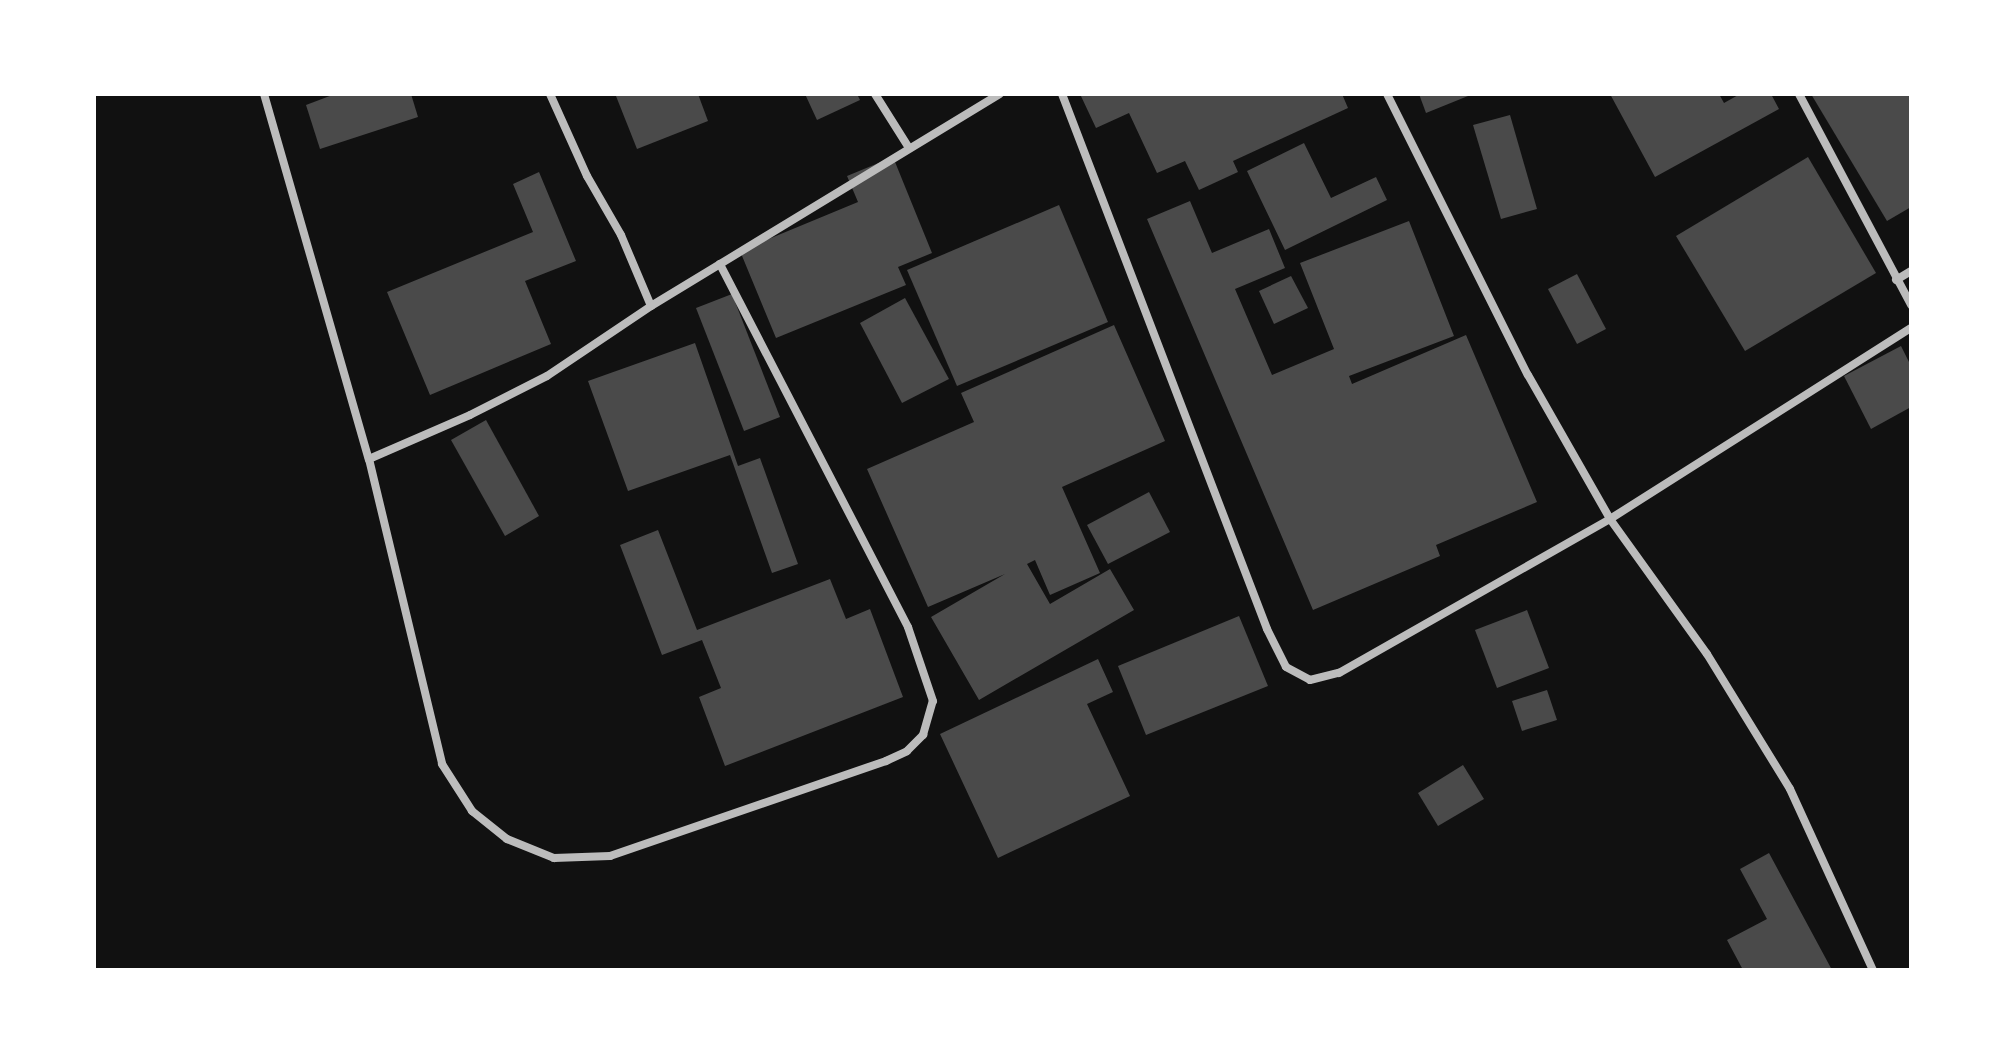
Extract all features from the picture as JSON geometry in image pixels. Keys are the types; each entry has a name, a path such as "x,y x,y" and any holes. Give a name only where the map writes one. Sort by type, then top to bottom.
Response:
{"street":[{"path":"264,94 369,459 442,764 472,811 507,839 554,858 610,856 886,761 907,751 923,735 933,701 908,627 720,264"},
{"path":"550,94 587,176 621,235 651,306"},
{"path":"875,94 909,148"},
{"path":"369,459 547,376 651,306 1000,94"},
{"path":"1062,94 1267,629 1286,667 1310,680 1339,673 1610,519 1911,328"},
{"path":"1387,94 1528,375 1610,519 1707,654 1790,789 1873,970"},
{"path":"1799,94 1911,305"},
{"path":"1896,280 1911,271"}],"building":[{"path":"335,94 411,94 418,117 320,149 306,105"},
{"path":"698,94 708,121 637,149 616,96"},
{"path":"805,94 857,94 860,100 817,120"},
{"path":"1080,94 1342,94 1348,108 1233,161 1238,172 1199,190 1185,161 1157,173 1129,113 1096,128"},
{"path":"1419,94 1473,94 1426,113"},
{"path":"1610,94 1719,94 1724,103 1740,94 1771,94 1779,109 1655,177"},
{"path":"1811,94 1910,94 1911,207 1887,221"},
{"path":"1510,115 1537,209 1501,219 1473,125"},
{"path":"1304,143 1331,198 1376,177 1387,200 1285,250 1247,171"},
{"path":"893,157 932,253 898,267 906,285 776,338 740,251 858,202 847,176"},
{"path":"1808,157 1876,273 1745,351 1676,236"},
{"path":"539,172 576,261 525,281 551,344 430,395 387,292 533,232 513,184"},
{"path":"1190,201 1212,253 1269,229 1285,268 1235,289 1272,375 1334,349 1300,263 1409,221 1454,336 1349,376 1352,384 1466,335 1537,502 1436,545 1440,556 1313,610 1147,219"},
{"path":"1059,205 1108,322 957,386 907,270"},
{"path":"1577,274 1606,329 1577,344 1548,289"},
{"path":"1291,276 1308,308 1274,324 1259,291"},
{"path":"732,294 780,417 744,431 696,308"},
{"path":"905,298 949,379 902,403 860,323"},
{"path":"1114,325 1165,441 1062,487 1100,573 1050,595 1035,560 1027,564 1050,604 1110,569 1134,610 979,700 931,617 1005,574 928,607 867,469 974,422 961,393"},
{"path":"695,343 738,466 760,458 798,564 772,573 730,455 628,491 588,381"},
{"path":"1901,346 1911,366 1911,407 1871,429 1844,376"},
{"path":"486,420 539,516 505,536 451,440"},
{"path":"1149,492 1170,532 1108,564 1087,525"},
{"path":"658,530 697,630 830,579 846,619 870,609 903,697 725,766 699,697 721,688 702,640 662,655 620,545"},
{"path":"1527,610 1549,668 1497,688 1475,630"},
{"path":"1239,616 1268,686 1146,735 1118,666"},
{"path":"1098,659 1113,692 1087,704 1130,796 998,858 940,734"},
{"path":"1547,690 1557,720 1522,731 1512,701"},
{"path":"1463,765 1484,799 1438,826 1418,793"},
{"path":"1769,853 1832,970 1743,970 1727,940 1767,919 1740,869"}]}
